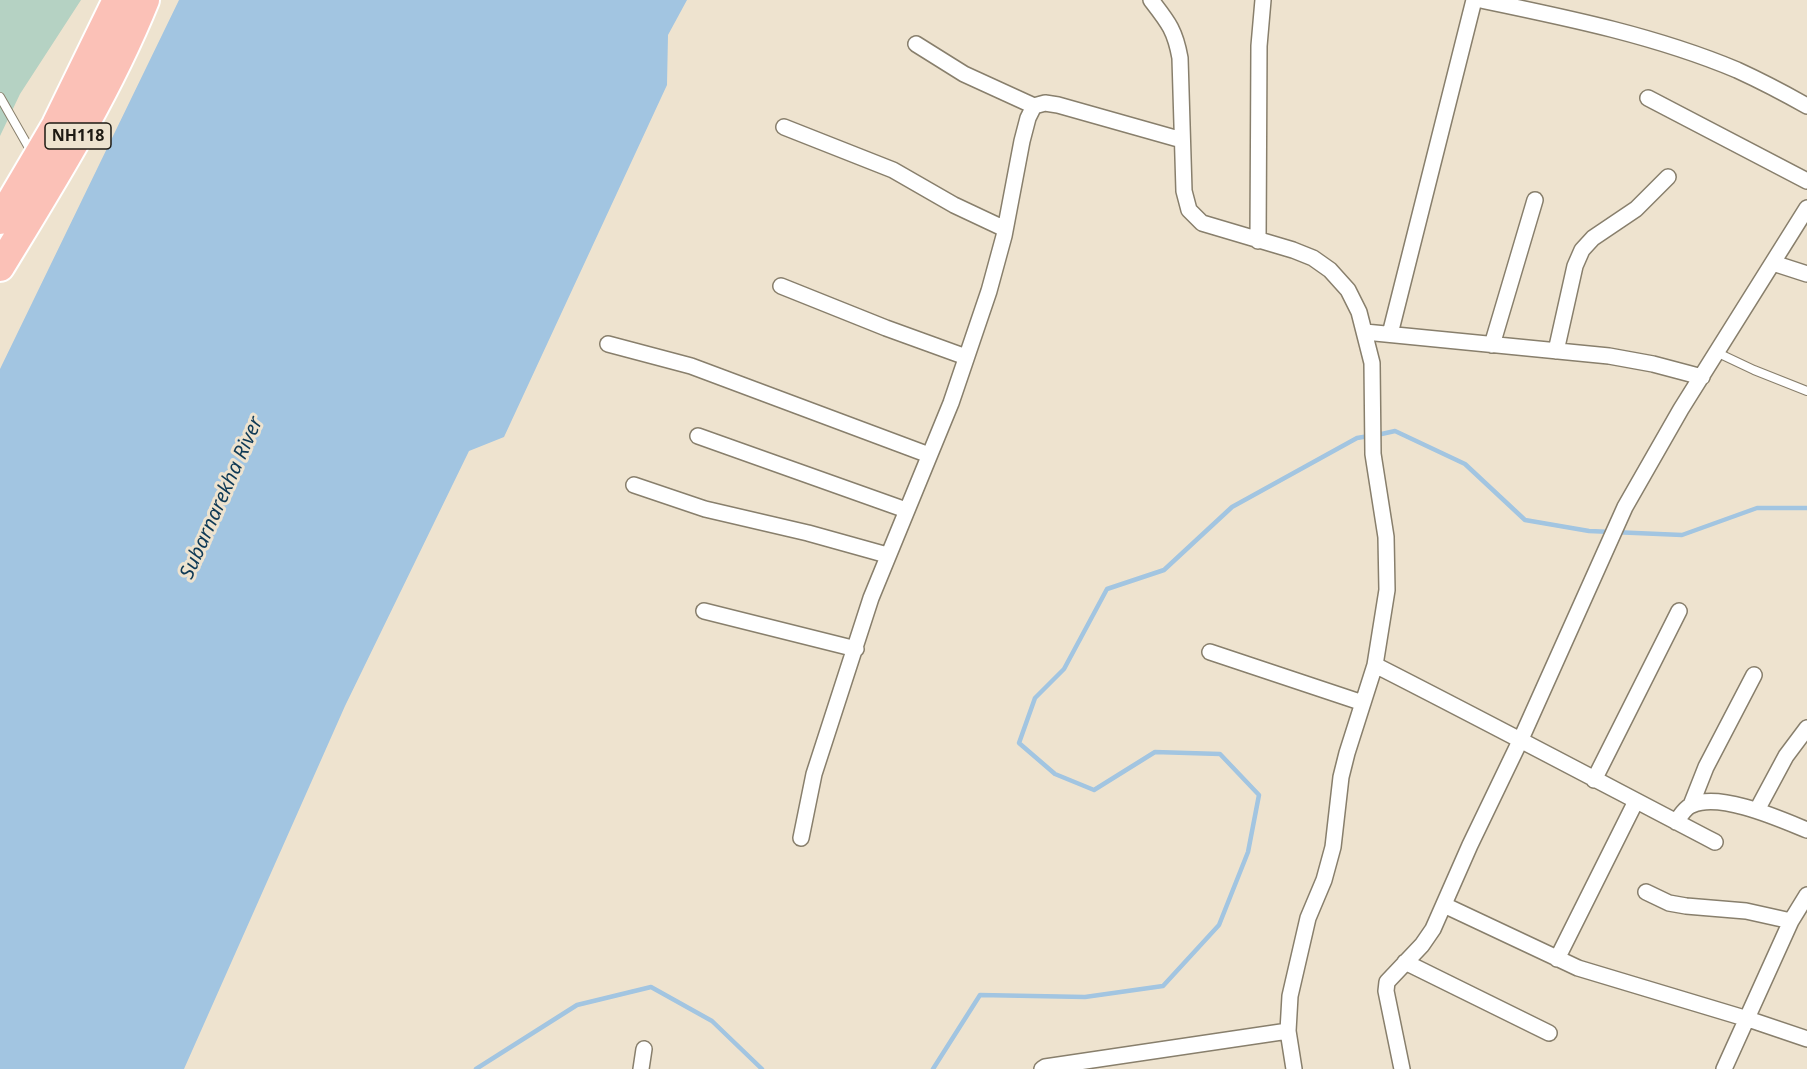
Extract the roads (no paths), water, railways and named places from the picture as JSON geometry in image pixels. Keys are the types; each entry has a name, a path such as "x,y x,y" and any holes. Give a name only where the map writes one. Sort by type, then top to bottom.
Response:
{"highway":[{"name":"NH118","path":"0,220 56,125 117,0"},
{"name":"NH118","path":"0,267 87,122 110,78 145,0"}],"street":[{"path":"1151,0 1171,24 1177,41 1180,58 1184,191 1189,210 1202,223 1293,250 1313,258 1330,270 1348,290 1359,312 1372,363 1373,454 1386,537 1387,590 1375,665 1341,777 1334,847 1324,880 1308,918 1290,996 1288,1031 1294,1069"},
{"path":"1258,241 1259,46 1263,0"},
{"path":"1390,334 1474,0"},
{"path":"1481,0 1581,21 1640,37 1734,69 1807,106"},
{"path":"916,44 964,74 1034,106 1045,103 1058,105 1182,140"},
{"path":"1648,98 1807,182"},
{"path":"801,838 814,774 871,598 951,403 989,291 1005,229 1022,141 1034,106"},
{"path":"784,127 893,170 954,205 1005,229"},
{"path":"1556,351 1575,266 1582,250 1593,238 1636,208 1668,177"},
{"path":"1492,345 1535,200"},
{"path":"1402,1069 1386,991 1387,982 1390,976 1422,945 1433,929 1625,507 1681,409 1807,208"},
{"path":"1773,263 1807,274"},
{"path":"782,286 966,357"},
{"path":"1365,332 1634,360 1702,377"},
{"path":"608,344 692,366 929,455"},
{"path":"698,436 906,510"},
{"path":"634,485 705,509 808,533 887,555"},
{"path":"704,611 856,649"},
{"path":"1594,780 1678,611"},
{"path":"1210,652 1363,703"},
{"path":"1375,665 1715,842"},
{"path":"1676,822 1691,805 1706,767 1755,675"},
{"path":"1757,810 1786,756 1807,728"},
{"path":"1557,959 1635,801"},
{"path":"1691,805 1707,801 1757,810 1807,830"},
{"path":"1646,892 1669,903 1746,911 1791,921"},
{"path":"1724,1069 1791,921 1807,895"},
{"path":"1444,905 1557,959 1616,980 1807,1039"},
{"path":"1405,962 1549,1033"},
{"path":"1042,1069 1045,1066 1288,1031"},
{"path":"641,1069 644,1049"}],"lane":[{"path":"0,98 36,160"},
{"path":"1718,353 1807,391"}],"water":[{"name":"Subarnarekha River","path":"179,0 687,0 668,35 667,85 504,437 469,451 345,706 184,1069 0,1069 0,369"}],"waterway":[{"path":"1377,435 1395,431 1465,464 1525,520 1589,531 1682,535 1757,508 1807,508"},
{"path":"933,1069 980,995 1085,997 1163,986 1219,925 1248,852 1259,795 1220,754 1155,752 1094,790 1055,774 1019,743 1035,698 1064,669 1107,589 1164,570 1232,507 1357,438 1369,436"},
{"path":"476,1069 577,1005 651,987 712,1021 762,1069"}]}
